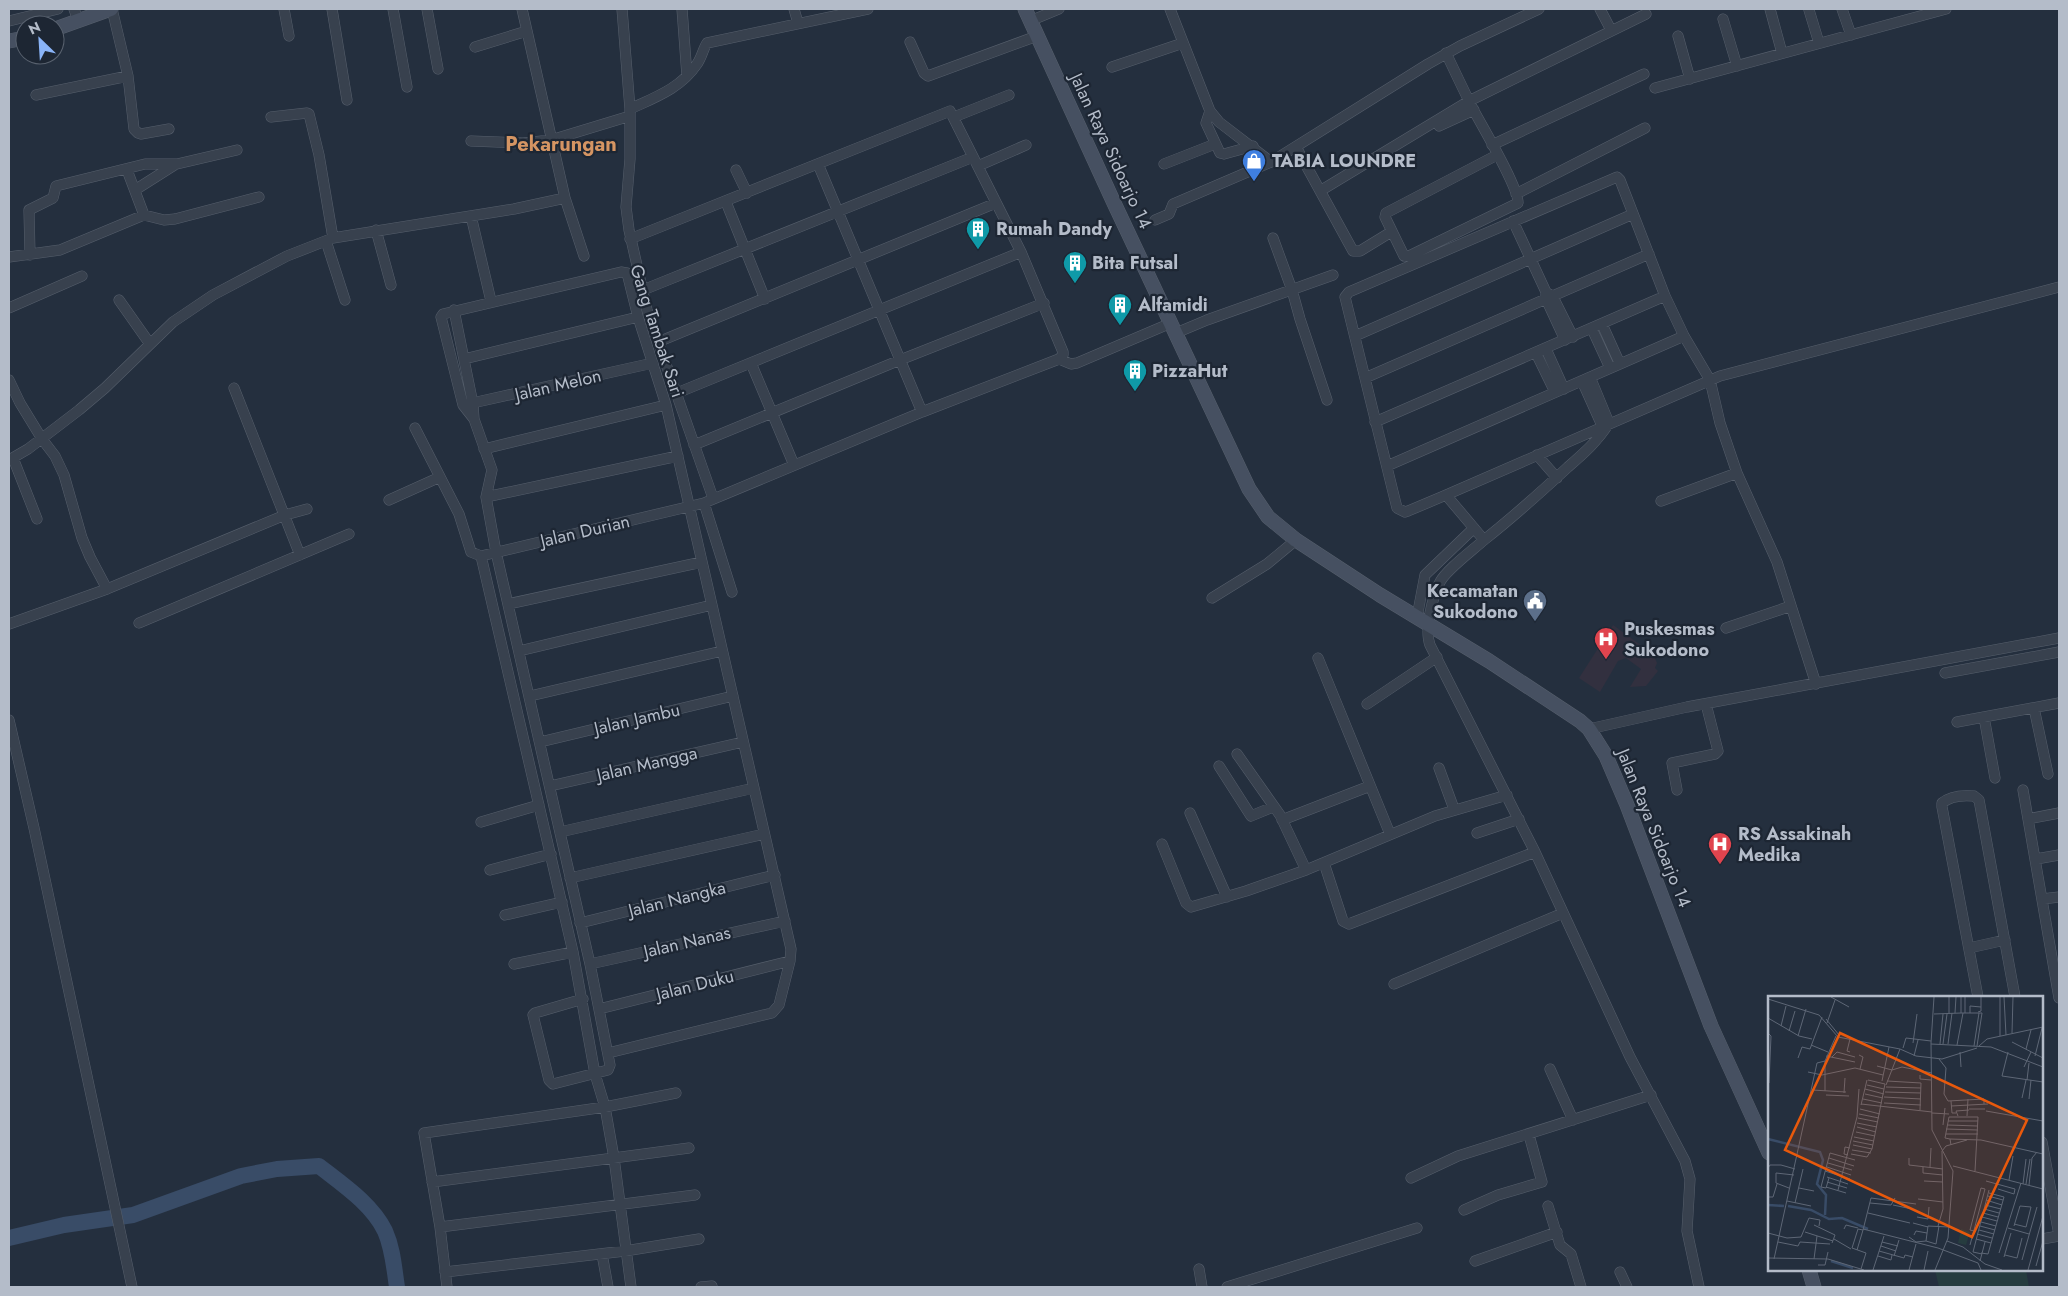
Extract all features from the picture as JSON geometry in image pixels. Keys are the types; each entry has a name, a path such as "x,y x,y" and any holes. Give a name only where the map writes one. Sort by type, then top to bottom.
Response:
{"main road":[{"path":"65,22 76,15 100,10"},
{"name":"Jalan Raya Sidoarjo 14","path":"1028,15 1249,489 1268,517 1296,540 1566,711 1589,729 1599,743 1614,772 1705,1010 1768,1152"},
{"path":"1809,1271 1814,1287"}],"street":[{"path":"46,15 58,9"},
{"path":"284,9 289,36"},
{"path":"332,9 347,100"},
{"path":"393,9 407,87"},
{"path":"428,9 438,69"},
{"path":"522,9 564,198 584,256"},
{"name":"Gang Tambak Sari","path":"622,9 630,113 630,159 626,207 630,239 642,290 658,342 694,445 732,592"},
{"path":"682,9 687,76"},
{"path":"794,9 798,24"},
{"path":"471,141 514,143 551,140 630,113 673,89 697,64 707,43 868,9"},
{"path":"1028,15 1059,9"},
{"path":"1170,9 1210,111 1219,122 1253,146 1271,162"},
{"path":"1155,220 1169,214 1173,204 1271,162 1446,54 1539,9"},
{"path":"1600,9 1611,30"},
{"path":"1770,9 1782,53"},
{"path":"1842,9 1851,34"},
{"path":"1655,88 1946,9"},
{"path":"100,10 128,76 134,129 138,133 169,129"},
{"path":"1808,10 1819,43"},
{"path":"1320,192 1410,137 1611,30 1646,14"},
{"path":"1723,19 1737,66"},
{"path":"475,47 527,31"},
{"path":"910,42 924,73 928,76 1038,36"},
{"path":"1678,36 1690,79"},
{"path":"1112,67 1183,43"},
{"path":"1446,54 1498,156 1516,194 1518,203 1409,256 1403,255 1385,217 1388,212 1498,156"},
{"path":"1492,145 1644,74"},
{"path":"36,95 128,76"},
{"path":"954,117 1009,95"},
{"path":"630,239 950,111 1021,252 1044,303 1063,352 1059,359 1071,364 1333,275"},
{"path":"1210,111 1206,123 1221,154 1253,146"},
{"path":"271,117 309,114 319,154 330,240 345,300"},
{"path":"1516,194 1645,128"},
{"path":"1164,164 1216,144"},
{"path":"642,290 840,212 1026,145"},
{"path":"1296,147 1353,251 1360,251 1391,232"},
{"path":"30,255 29,210 53,198 56,186 127,170 145,164 177,164 237,150"},
{"path":"135,190 177,164"},
{"path":"818,164 840,212 878,310 922,412"},
{"path":"127,170 144,215"},
{"path":"736,170 747,193"},
{"path":"1816,684 1777,562 1737,473 1720,422 1710,380 1684,336 1665,296 1620,180 1613,177 1347,294 1344,299 1355,336 1396,506 1400,510 1408,511 1710,380 1750,367 2059,288"},
{"path":"9,257 60,250 144,215 164,220 175,219 259,197"},
{"path":"37,519 11,459 42,439 105,388 173,322 213,295 286,256 330,240 376,230 530,206 564,198"},
{"path":"726,202 765,299"},
{"path":"658,342 996,203"},
{"path":"1355,336 1633,214"},
{"path":"471,216 491,301"},
{"path":"1513,221 1569,338"},
{"path":"376,230 391,285"},
{"path":"1273,238 1292,290 1327,400"},
{"path":"677,393 1021,252"},
{"path":"1365,378 1548,296 1649,254"},
{"path":"583,999 534,1013 533,1015 551,1083 558,1084 610,1068 608,1053 590,964 496,552 486,497 492,470 468,404 441,317 443,314 454,310 625,272 627,273 638,317 666,405 791,950 779,1005 772,1013 608,1053"},
{"path":"9,308 82,276"},
{"path":"1375,422 1665,296"},
{"path":"118,300 150,344"},
{"path":"694,445 1044,303"},
{"path":"454,310 464,359 468,404"},
{"path":"464,359 638,317"},
{"path":"1597,326 1615,366"},
{"path":"1387,466 1684,336"},
{"path":"1541,351 1560,390"},
{"name":"Jalan Durian","path":"482,556 689,507 922,412 1059,359"},
{"path":"751,363 794,465"},
{"name":"Jalan Melon","path":"468,404 653,364"},
{"path":"1586,379 1605,426"},
{"path":"9,380 42,439 55,456 64,475 82,538 107,589"},
{"path":"234,388 300,555"},
{"path":"484,449 666,405"},
{"path":"1423,621 1431,610 1440,581 1469,552 1557,478 1592,445 1605,426"},
{"path":"415,428 458,514 471,552 482,556 583,999 595,1074 605,1107 614,1158 631,1287"},
{"path":"1537,455 1557,478"},
{"path":"486,497 678,456"},
{"path":"1660,501 1737,473"},
{"path":"389,500 440,477"},
{"path":"1446,495 1484,540"},
{"path":"9,624 107,589 285,515 307,509"},
{"path":"1474,528 1424,575 1423,621 1429,641 1519,819 1630,1057 1688,1170 1690,1179 1687,1231 1699,1287"},
{"path":"139,623 349,534"},
{"path":"1212,598 1267,564 1296,540"},
{"path":"1460,540 1469,552"},
{"path":"508,604 702,562"},
{"path":"1424,575 1440,581"},
{"path":"519,651 712,605"},
{"path":"1726,628 1791,606"},
{"path":"1589,729 1640,716 2059,638"},
{"path":"530,696 722,651"},
{"path":"1944,673 2059,652"},
{"path":"1367,704 1438,657"},
{"path":"1318,658 1390,834"},
{"name":"Jalan Jambu","path":"540,742 733,696"},
{"path":"1957,722 2059,703"},
{"path":"1677,790 1672,763 1717,753 1706,704"},
{"path":"2034,708 2048,774"},
{"path":"1984,717 1994,778"},
{"path":"9,720 34,828 132,1287"},
{"name":"Jalan Mangga","path":"550,786 743,742"},
{"path":"1237,754 1282,820 1306,870"},
{"path":"1219,766 1250,816 1273,807"},
{"path":"1439,768 1454,809"},
{"path":"1282,820 1370,786"},
{"path":"560,832 754,788"},
{"path":"2022,790 2042,899 2054,942 2059,998"},
{"path":"1162,844 1188,907 1191,908 1306,870 1454,809 1507,795"},
{"path":"1978,996 1942,807 1942,803 1948,798 1974,796 1979,800 2015,996"},
{"path":"481,822 539,805"},
{"path":"2028,819 2059,813"},
{"path":"1190,814 1227,897"},
{"path":"1477,833 1519,819"},
{"path":"570,878 764,834"},
{"path":"1324,863 1343,921 1349,924 1535,852"},
{"path":"490,870 551,854"},
{"path":"2036,859 2059,855"},
{"name":"Jalan Nangka","path":"580,923 775,876"},
{"path":"2042,899 2059,897"},
{"path":"505,915 562,902"},
{"path":"1394,984 1563,913"},
{"name":"Jalan Nanas","path":"590,964 785,921"},
{"path":"1969,948 2004,940"},
{"path":"514,964 573,952"},
{"name":"Jalan Duku","path":"599,1010 790,961"},
{"path":"1550,1070 1573,1120"},
{"path":"447,1287 440,1227 424,1133 605,1107 676,1093"},
{"path":"1411,1178 1458,1156 1650,1095"},
{"path":"1464,1210 1498,1196 1542,1182 1529,1135"},
{"path":"2043,1147 2059,1235 2043,1239"},
{"path":"432,1182 688,1148"},
{"path":"440,1227 695,1195"},
{"path":"1548,1206 1558,1232 1560,1245 1571,1254 1581,1287"},
{"path":"1227,1287 1417,1228"},
{"path":"1475,1261 1558,1232"},
{"path":"445,1272 602,1254 699,1239"},
{"path":"602,1254 608,1287"},
{"path":"1199,1269 1202,1287"},
{"path":"1620,1272 1627,1287"}],"shaded area":[{"name":"Puskesmas Sukodono","path":"1613,625 1653,654 1657,663 1655,668 1658,671 1646,686 1630,687 1641,669 1626,658 1618,661 1600,692 1579,678"}],"green space":[{"path":"1935,1271 2026,1271 2029,1287 1939,1287"}],"waterway":[{"path":"9,1238 64,1225 133,1215 241,1176 277,1169 319,1166 356,1195 379,1221 390,1245 397,1287"}],"place":[{"name":"TABIA LOUNDRE","path":"1254,182"},
{"name":"Rumah Dandy","path":"978,250"},
{"name":"Bita Futsal","path":"1075,284"},
{"name":"Alfamidi","path":"1120,326"},
{"name":"PizzaHut","path":"1135,392"},
{"name":"Kecamatan Sukodono","path":"1535,622"},
{"name":"Puskesmas Sukodono","path":"1606,660"},
{"name":"RS Assakinah Medika","path":"1720,865"}],"district":[{"name":"Pekarungan","path":"561,144"}]}
